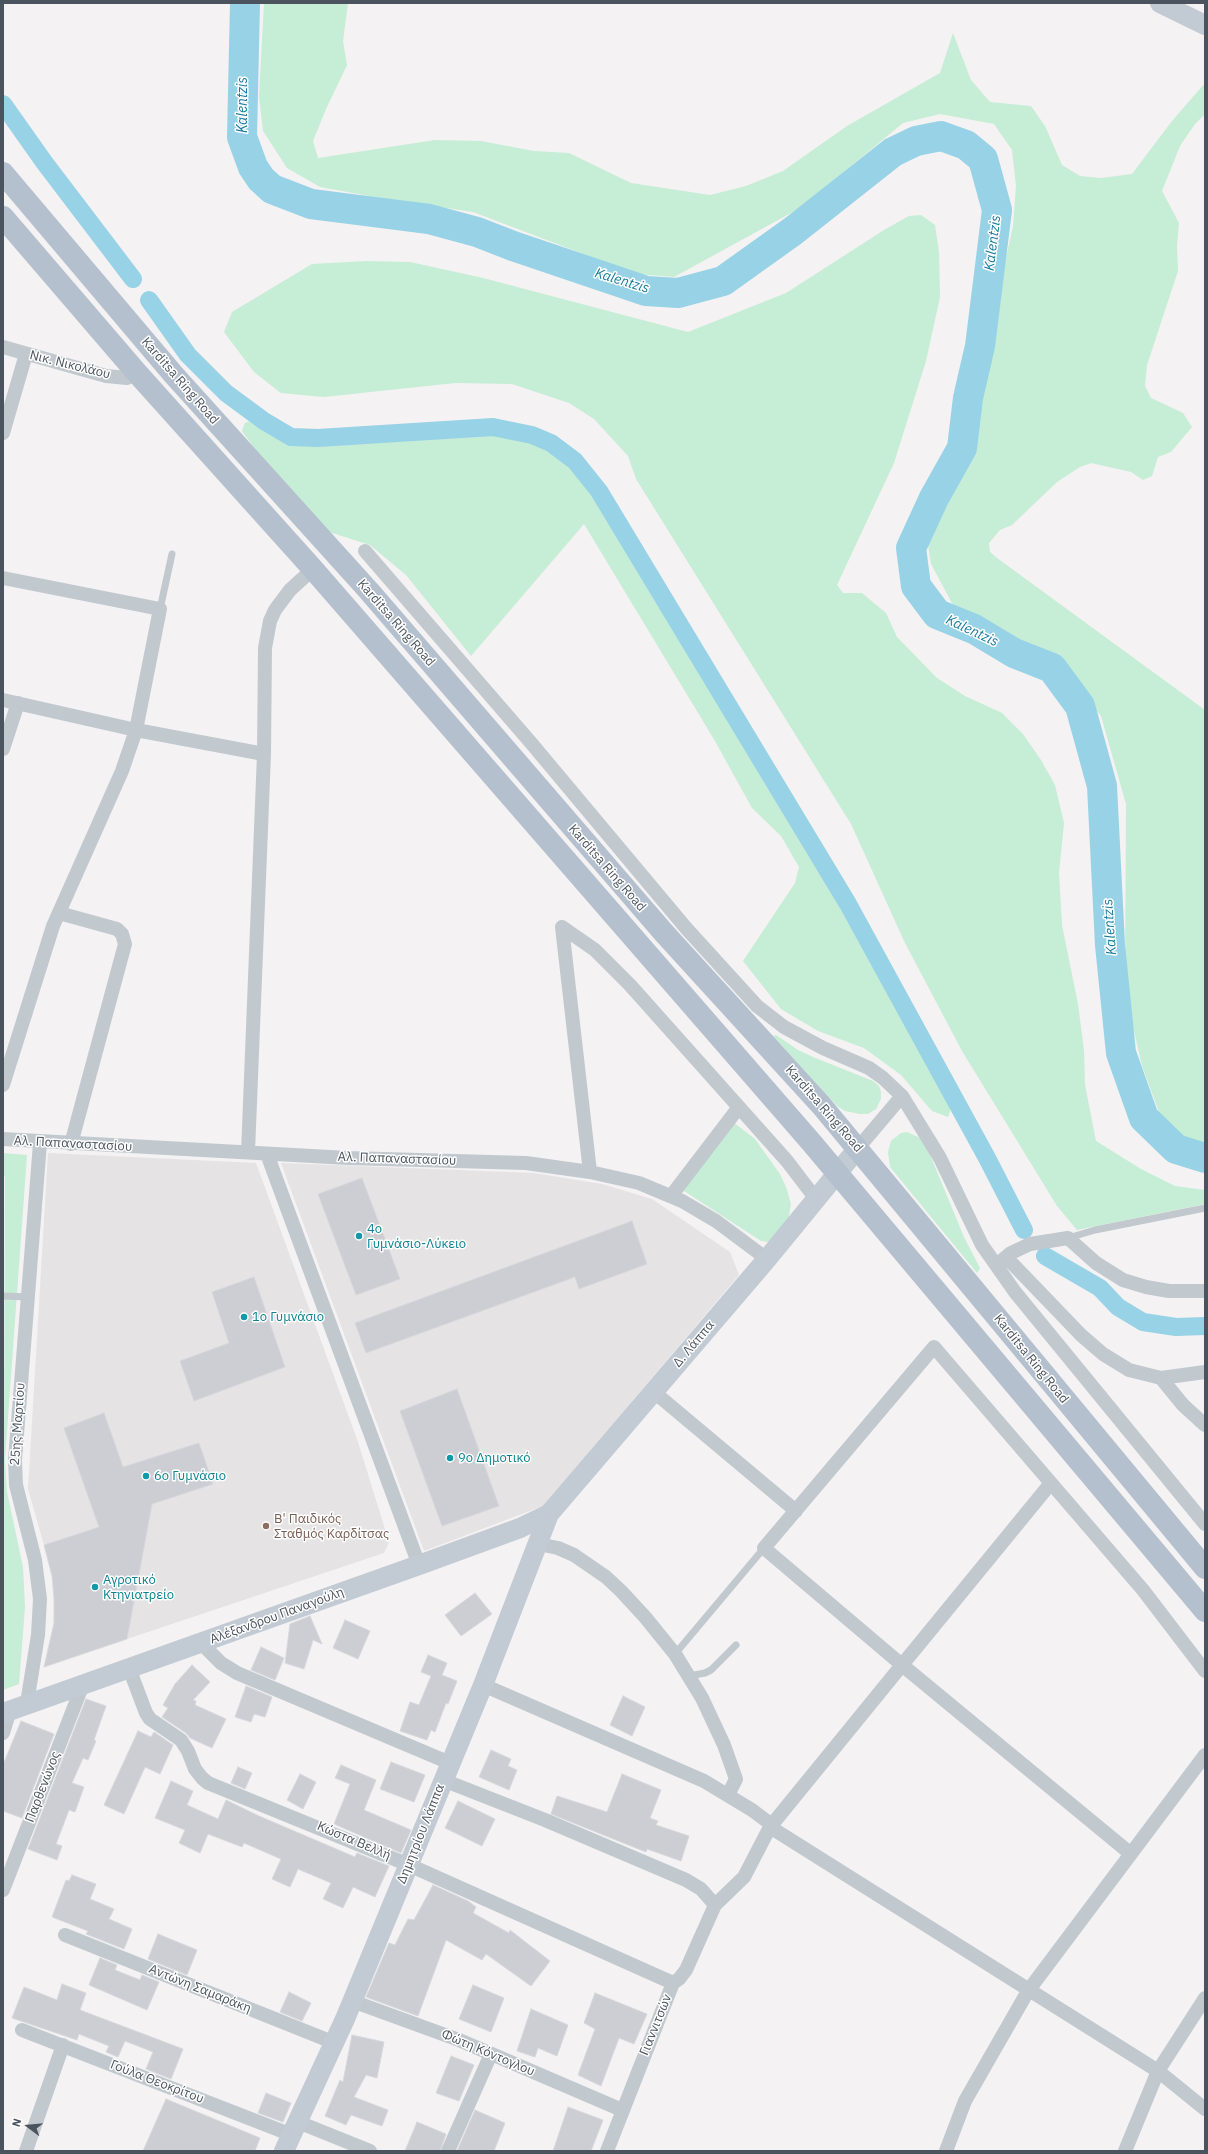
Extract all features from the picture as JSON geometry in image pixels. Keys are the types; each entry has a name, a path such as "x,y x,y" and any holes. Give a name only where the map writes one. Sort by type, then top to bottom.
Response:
{"main road":[{"name":"Karditsa Ring Road","path":"3,173 173,374 368,591 664,933 782,1061 858,1148 1205,1568"},
{"name":"Karditsa Ring Road","path":"3,217 137,373 313,569 837,1173 1205,1611"}],"street":[{"path":"1160,3 1205,25"},
{"name":"Νικ. Νικολάου","path":"3,347 106,376 126,378 137,373"},
{"path":"3,433 26,354"},
{"path":"365,551 537,750 686,928 752,1000 784,1027 823,1048 869,1068 883,1078 902,1096 940,1158 969,1221 982,1245 1103,1354 1129,1370 1161,1378 1205,1372"},
{"path":"248,1152 264,754 265,648 270,621 281,601 313,569"},
{"path":"3,578 160,609 136,730 122,771 59,913 37,973 3,1085"},
{"path":"3,700 136,730 264,754"},
{"path":"3,749 18,703"},
{"path":"59,913 117,929 122,934 125,944 71,1144"},
{"path":"590,1172 562,928 595,950 630,985 787,1161 816,1199"},
{"path":"858,1148 902,1096"},
{"path":"671,1196 739,1108"},
{"name":"Αλ. Παπαναστασίου","path":"3,1139 40,1143 267,1154 526,1163 590,1172 639,1183 671,1196 700,1211 768,1259"},
{"name":"25ης Μαρτίου","path":"3,1732 14,1708 40,1612 36,1560 22,1510 15,1474 40,1143"},
{"name":"Δ. Λάππα","path":"549,1514 768,1259 858,1148"},
{"path":"267,1154 419,1565"},
{"path":"1001,1261 1030,1244 1068,1238 1096,1263 1123,1280 1146,1287 1169,1291 1205,1291"},
{"path":"1001,1261 1047,1333 1205,1524"},
{"path":"1131,1854 902,1665 764,1548 934,1347 1143,1590 1205,1671"},
{"path":"1161,1378 1183,1405 1205,1425"},
{"path":"654,1392 796,1511"},
{"path":"201,1643 221,1663 236,1673 447,1771 545,1820 686,1880 701,1889 715,1905 744,1878 770,1827 1051,1483"},
{"name":"Αλέξανδρου Παναγούλη","path":"14,1708 419,1565 520,1528 549,1514"},
{"name":"Δημητρίου Λάππα","path":"292,2136 335,2043 409,1865 483,1685 549,1514"},
{"path":"538,1544 558,1548 574,1555 606,1577 621,1590 675,1654 689,1676 712,1719 736,1778 728,1795"},
{"name":"Κώστα Βελλή","path":"129,1668 146,1714 150,1719 181,1740 188,1751 194,1769 202,1778 409,1865 674,1983"},
{"name":"Παρθενώνος","path":"3,1890 83,1684"},
{"path":"483,1685 665,1763 704,1781 728,1795 768,1822 770,1827 1028,1991 1158,2071 1205,2110"},
{"path":"947,2151 965,2101 1028,1991 1205,1755"},
{"name":"Γιαννιτσών","path":"607,2151 622,2110 674,1983 686,1970 715,1905"},
{"name":"Αντώνη Σαμαράκη","path":"65,1935 335,2043"},
{"path":"1125,2151 1158,2071 1205,1998"},
{"name":"Φώτη Κόντογλου","path":"352,2001 459,2040 622,2110"},
{"name":"Γούλα Θεοκρίτου","path":"22,2030 292,2136 370,2151"},
{"path":"26,2151 62,2045"},
{"path":"448,2151 491,2054"}],"lane":[{"path":"160,609 172,554"},
{"path":"1068,1238 1095,1230 1205,1208"},
{"path":"3,1296 28,1297"},
{"path":"675,1654 764,1548"},
{"path":"689,1676 712,1670 736,1644"}],"shaded area":[{"path":"48,1153 256,1163 358,1442 389,1542 384,1553 127,1639 150,1510 44,1545 28,1489"},
{"path":"281,1163 534,1173 602,1184 652,1199 730,1252 739,1275 543,1506 424,1551"}],"green space":[{"path":"264,3 348,3 343,41 347,65 326,109 313,141 318,158 435,140 481,141 534,151 569,153 631,183 710,195 746,186 783,171 847,126 940,73 953,33 971,80 990,102 1031,106 1045,126 1062,165 1080,176 1101,178 1132,174 1172,121 1205,83 1205,114 1195,124 1180,146 1162,191 1179,223 1177,245 1178,271 1147,365 1145,386 1151,398 1183,413 1192,427 1171,452 1158,457 1152,476 1143,480 1131,472 1091,463 1080,467 1057,482 1012,525 1000,530 989,543 990,552 997,558 1205,710 1205,1145 1182,1137 1160,1115 1142,1066 1125,991 1126,804 1101,716 1058,662 953,605 931,564 927,538 943,504 964,468 991,325 1013,226 1016,186 1012,150 994,124 940,114 903,123 800,208 674,277 636,274 473,212 320,187 287,168 263,131 259,96"},
{"path":"921,215 935,225 939,252 940,297 926,361 894,463 837,585 843,593 862,593 886,613 897,637 937,678 965,696 1002,713 1023,734 1041,760 1055,785 1064,823 1059,873 1062,925 1078,1004 1084,1050 1085,1085 1096,1141 1141,1169 1175,1186 1205,1190 1205,1204 1077,1230 1057,1206 962,1051 905,943 851,824 636,479 628,456 594,419 569,403 512,384 455,383 324,397 281,393 254,372 224,332 232,312 312,264 367,261 410,262 483,278 688,332 786,293 884,230 909,216"},
{"path":"253,420 293,442 493,430 529,440 547,447 576,469 605,508 845,911 952,1106 948,1117 932,1111 901,1075 864,1048 818,1031 781,1009 743,961 795,883 799,867 781,836 752,808 715,741 584,524 471,656 406,575 370,545 326,531 257,452 242,431 245,423"},
{"path":"776,1035 798,1050 873,1081 879,1086 881,1092 881,1099 876,1109 868,1114 860,1114 845,1111 837,1106 773,1036"},
{"path":"733,1122 755,1139 780,1174 786,1187 791,1204 789,1216 787,1221 769,1242 761,1241 681,1189"},
{"path":"907,1132 920,1138 928,1150 964,1237 980,1268 977,1273 890,1167 888,1152 891,1141 901,1133"},
{"path":"3,1153 27,1155 5,1459 7,1492 23,1567 25,1607 19,1684 3,1690 5,1176 3,1176"}],"building":[{"name":"4ο Γυμνάσιο-Λύκειο","path":"362,1178 400,1279 356,1295 318,1194"},
{"path":"632,1221 647,1264 579,1289 575,1277 366,1353 355,1323"},
{"name":"1ο Γυμνάσιο","path":"254,1277 285,1367 194,1401 180,1361 229,1343 212,1292"},
{"name":"9ο Δημοτικό","path":"457,1389 499,1506 442,1526 400,1411"},
{"path":"104,1413 123,1467 199,1443 213,1484 152,1504 127,1639 44,1667 54,1623 54,1598 52,1576 44,1545 99,1527 64,1428"},
{"path":"475,1593 492,1614 461,1636 445,1615"},
{"path":"310,1616 322,1644 313,1640 304,1669 285,1663 290,1624"},
{"path":"345,1620 370,1631 358,1659 333,1648"},
{"path":"261,1647 284,1658 275,1680 251,1670"},
{"path":"428,1655 447,1663 442,1675 457,1681 448,1704 446,1703 435,1732 431,1730 427,1740 400,1731 410,1702 419,1705 431,1676 421,1672"},
{"path":"192,1665 210,1682 193,1700 196,1701 195,1705 226,1719 212,1748 190,1738 186,1733 162,1717 168,1708 163,1705 175,1684"},
{"path":"246,1686 272,1697 265,1717 254,1714 251,1722 235,1717"},
{"path":"623,1696 645,1707 632,1736 610,1725"},
{"path":"86,1699 106,1706 94,1740 96,1741 88,1760 83,1758 72,1783 84,1787 75,1812 69,1810 56,1844 62,1846 57,1860 28,1849"},
{"path":"21,1721 54,1734 22,1818 3,1811 3,1765"},
{"path":"138,1731 151,1737 154,1732 173,1745 160,1774 145,1767 124,1814 104,1805"},
{"path":"491,1750 511,1759 508,1766 517,1770 509,1790 479,1777"},
{"path":"391,1762 425,1775 414,1802 380,1789"},
{"path":"341,1765 376,1780 364,1810 411,1830 401,1853 334,1824 350,1784 335,1778"},
{"path":"238,1767 252,1773 245,1789 231,1783"},
{"path":"300,1774 316,1782 303,1809 287,1800"},
{"path":"622,1774 661,1790 650,1818 658,1821 656,1825 689,1836 681,1861 647,1849 646,1852 551,1814 557,1796 607,1812"},
{"path":"171,1781 193,1791 187,1805 218,1819 226,1800 259,1816 355,1857 357,1853 389,1866 375,1897 353,1887 343,1908 323,1899 331,1883 298,1869 290,1887 272,1879 281,1859 244,1843 242,1847 208,1834 200,1853 179,1843 185,1830 155,1818"},
{"path":"458,1801 495,1819 482,1846 445,1828"},
{"path":"72,1875 96,1884 90,1899 114,1909 109,1919 132,1929 124,1949 86,1934 88,1931 52,1917 66,1880 69,1881"},
{"path":"433,1885 468,1901 476,1907 473,1913 509,1933 510,1930 550,1961 531,1986 486,1954 482,1960 446,1940 418,2016 366,1997 389,1943 395,1945 408,1919 414,1920"},
{"path":"158,1934 197,1950 187,1975 148,1959"},
{"path":"100,1958 117,1965 115,1970 140,1980 142,1975 159,1982 147,2010 89,1985"},
{"path":"62,1984 86,1993 80,2010 183,2049 171,2079 146,2069 153,2052 125,2041 118,2057 106,2052 109,2046 79,2034 77,2040 12,2018 24,1987 57,2000"},
{"path":"473,1985 504,1998 491,2032 459,2019"},
{"path":"289,1992 311,2003 302,2021 280,2012"},
{"path":"595,1993 647,2014 634,2044 619,2038 601,2086 578,2075 595,2029 584,2023"},
{"path":"531,2009 568,2025 557,2056 538,2048 535,2057 517,2051"},
{"path":"352,2035 384,2042 377,2078 366,2075 354,2097 388,2110 382,2126 351,2115 346,2125 325,2116 340,2080 343,2082"},
{"path":"451,2056 474,2065 459,2101 436,2093"},
{"path":"266,2093 291,2103 283,2122 258,2113"},
{"path":"166,2099 260,2138 255,2151 143,2151"},
{"path":"568,2107 603,2120 591,2151 553,2151"},
{"path":"475,2110 505,2123 494,2151 457,2151"},
{"path":"417,2122 446,2134 440,2151 405,2151"}],"waterway":[{"name":"Kalentzis","path":"245,3 242,137 253,167 261,179 272,189 311,204 429,219 477,232 513,246 646,291 678,293 723,281 793,231 893,152 916,141 941,136 966,145 983,159 997,210 980,346 968,398 962,448 934,498 911,548 916,586 937,614 974,629 1014,653 1052,668 1080,706 1102,786 1110,945 1121,1053 1144,1118 1176,1149 1205,1158"},
{"path":"3,104 44,162 133,279"},
{"path":"149,300 188,355 226,393 264,421 291,437 318,438 493,427 532,435 551,443 575,461 599,491 848,904 987,1158 1024,1230"},
{"path":"1045,1256 1100,1288 1118,1307 1143,1322 1176,1327 1205,1326"}],"place":[{"name":"4ο Γυμνάσιο-Λύκειο","path":"359,1236"},
{"name":"1ο Γυμνάσιο","path":"244,1317"},
{"name":"9ο Δημοτικό","path":"450,1458"},
{"name":"6ο Γυμνάσιο","path":"146,1476"},
{"name":"Β' Παιδικός Σταθμός Καρδίτσας","path":"266,1526"},
{"name":"Αγροτικό Κτηνιατρείο","path":"95,1587"}]}
